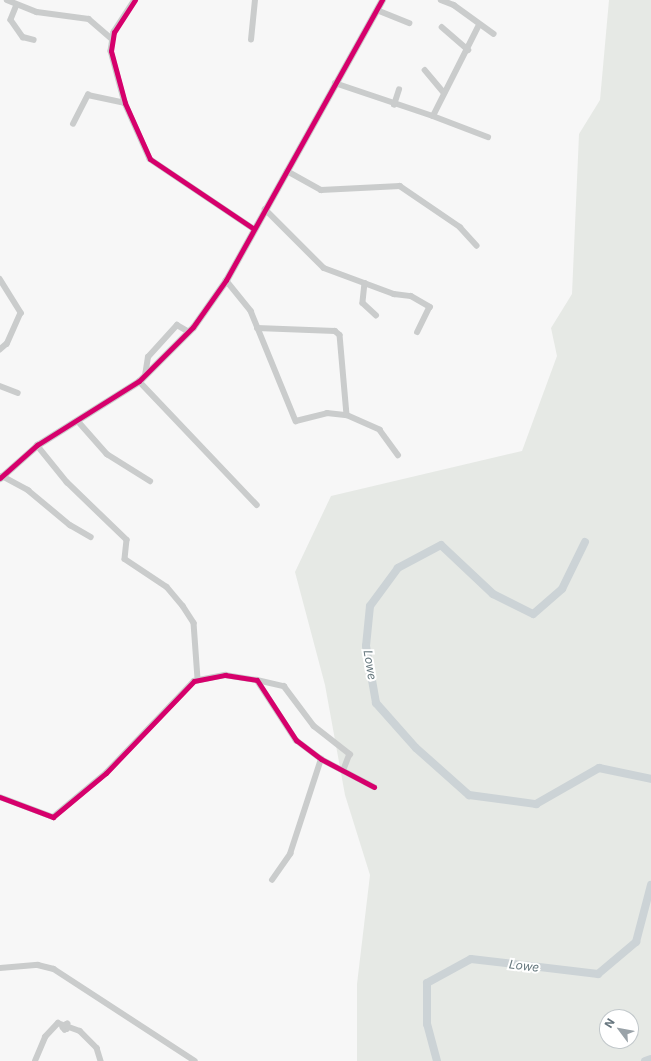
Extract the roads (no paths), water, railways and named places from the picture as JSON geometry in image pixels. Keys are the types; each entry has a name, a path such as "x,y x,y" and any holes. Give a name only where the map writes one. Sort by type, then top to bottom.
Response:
{"street":[{"path":"8,0 17,5 60,16 89,19 111,38"},
{"path":"135,0 111,38 111,52 125,103 156,166 254,229"},
{"path":"252,40 255,0"},
{"path":"91,537 70,525 28,490 1,476 37,445 78,421 142,379 189,332 226,280 382,0"},
{"path":"441,0 454,5 479,25 494,34"},
{"path":"17,5 11,22 23,37 34,40"},
{"path":"377,10 410,23"},
{"path":"433,116 468,50 479,25"},
{"path":"442,27 468,50"},
{"path":"425,70 444,93"},
{"path":"335,83 394,105 433,116 488,137"},
{"path":"394,105 399,90"},
{"path":"73,124 88,95 125,103"},
{"path":"287,171 321,190 400,186 460,227 477,246"},
{"path":"265,210 324,268 365,283 411,296 430,307 418,332"},
{"path":"0,278 21,313 7,344 0,350"},
{"path":"226,280 244,298 296,421 327,413 347,415 380,430 398,455"},
{"path":"365,283 363,303 376,315"},
{"path":"142,379 148,357 177,325 189,332"},
{"path":"257,328 334,331 340,336 347,415"},
{"path":"142,379 257,505"},
{"path":"0,386 18,393"},
{"path":"78,421 107,454 150,481"},
{"path":"37,445 67,482 127,540 125,559 167,587 183,606 194,623 198,679"},
{"path":"0,797 48,818 57,815 106,773 198,679 225,675 284,686 314,726 350,754 344,770"},
{"path":"257,680 296,740 321,759 374,787"},
{"path":"272,880 290,854 321,759"},
{"path":"0,968 38,965 54,969 195,1061"},
{"path":"35,1061 48,1033 58,1023 67,1024 80,1031 97,1048 101,1061"}],"waterway":[{"name":"Lowe","path":"585,542 562,589 533,614 493,594 441,545 398,568 370,606 366,646 376,703 416,748 469,795 536,804 599,768 651,779"},
{"name":"Lowe","path":"437,1061 427,1024 427,983 471,959 598,974 636,942 651,885"},
{"name":"Lowe","path":"645,1061 651,1059"}]}
